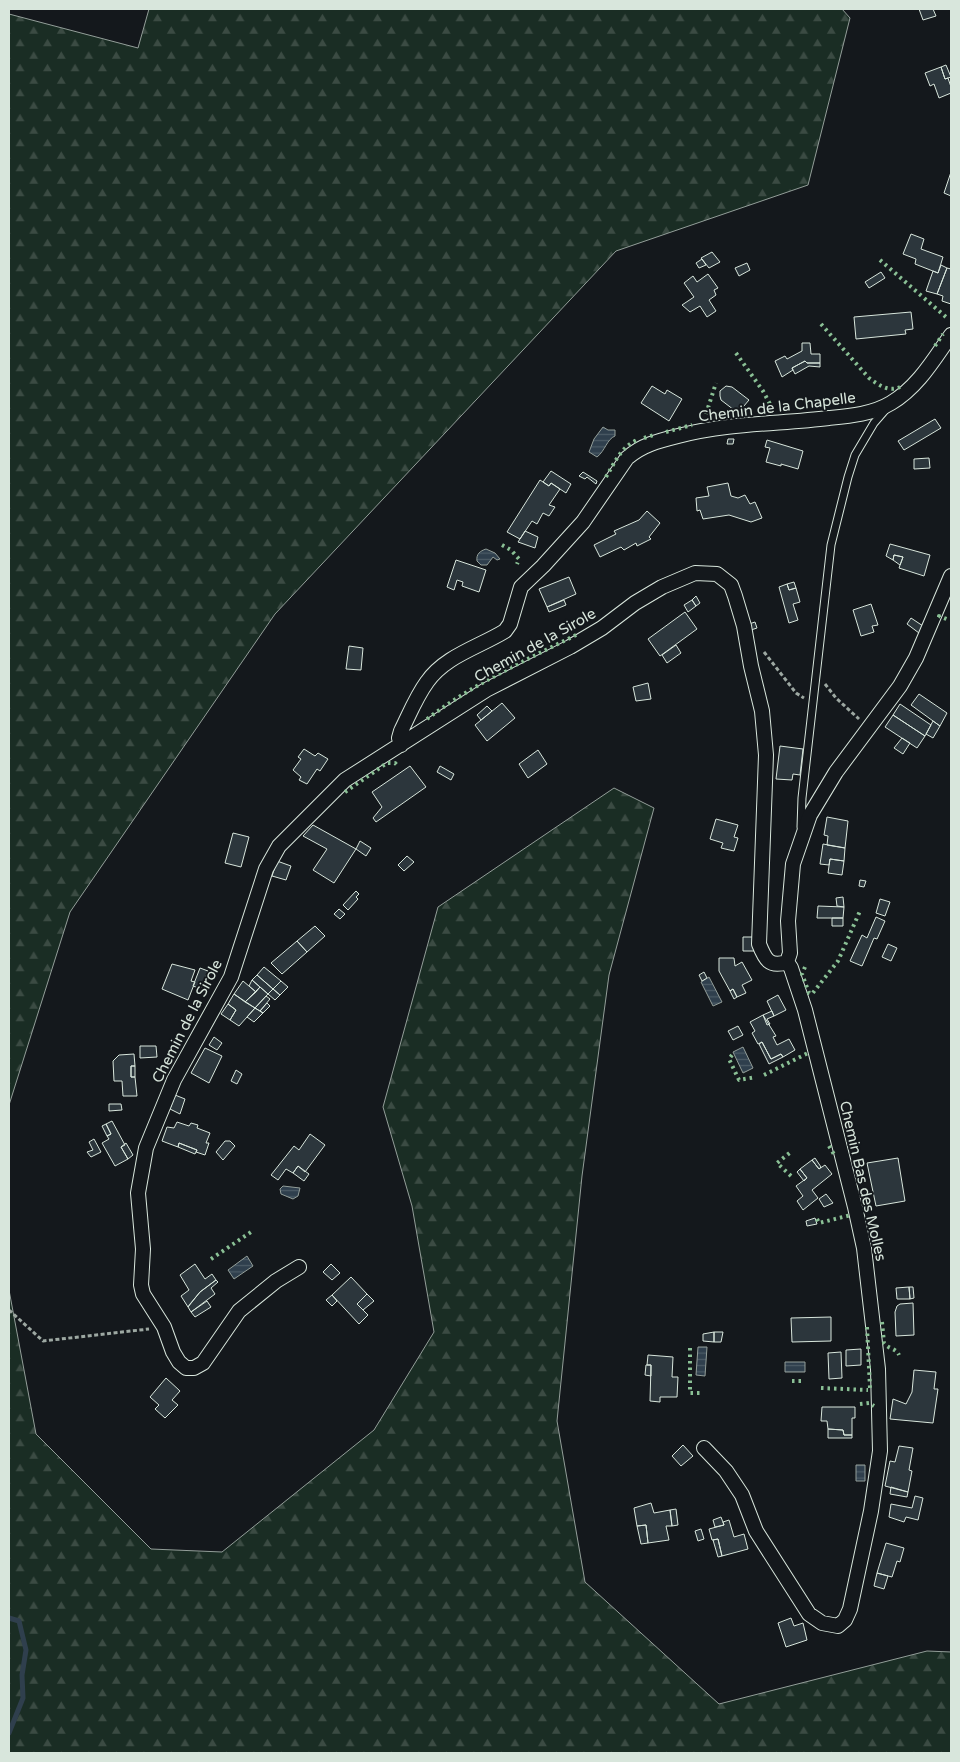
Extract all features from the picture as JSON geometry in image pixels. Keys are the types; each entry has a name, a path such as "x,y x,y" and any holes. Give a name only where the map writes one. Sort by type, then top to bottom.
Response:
{"street":[{"name":"Chemin de la Chapelle","path":"401,745 399,738 401,731 428,681 438,670 453,659 505,631 510,624 521,587 583,522 627,458 636,451 647,444 715,428 852,416 870,412 890,404 920,379 951,335"},
{"name":"Chemin de la Sirole","path":"299,1267 276,1281 239,1311 203,1364 194,1368 186,1368 179,1362 173,1352 164,1327 143,1294 141,1286 142,1249 138,1193 146,1148 174,1080 231,977 266,870 279,846 344,780 486,690 570,647 662,587 695,573 717,574 731,585 744,626 762,711 766,755 759,944 766,959 774,964 787,962"},
{"path":"787,962 790,953 788,921 793,864 810,815 836,772 900,686 916,658 951,576"},
{"name":"Chemin Bas des Molles","path":"704,1448 726,1472 742,1495 756,1531 809,1614 822,1623 838,1626 850,1609 871,1511 880,1451 878,1368 864,1248 855,1207 805,1010 791,968 787,962"}],"lane":[{"path":"801,842 802,798 832,546 855,455 874,423 886,412 890,404"}],"path":[{"path":"759,646 796,692 813,703"},
{"path":"817,674 836,698 855,716 862,721 873,723"},
{"path":"9,1310 43,1340 164,1327"}],"green space":[{"path":"149,9 842,9 850,18 808,185 616,251 275,614 70,912 9,1105 9,14 138,48"},
{"path":"614,788 654,808 609,975 582,1176 557,1421 585,1582 719,1704 927,1651 951,1652 951,1753 9,1753 9,1290 36,1434 151,1549 222,1552 374,1430 434,1332 412,1206 383,1107 438,907"}],"water":[{"path":"603,427 608,430 615,430 615,436 597,457 589,452 594,439"},
{"path":"486,549 495,553 500,559 497,560 493,557 487,565 481,565 477,561 477,556"},
{"path":"709,977 722,1002 713,1006 701,982"},
{"path":"743,1047 753,1068 743,1073 733,1052"},
{"path":"283,1186 300,1188 298,1196 293,1199 281,1194 280,1189"},
{"path":"247,1256 253,1266 234,1279 228,1270"},
{"path":"698,1347 707,1347 705,1376 696,1375"},
{"path":"785,1362 805,1362 805,1372 785,1372"},
{"path":"856,1465 865,1465 865,1481 856,1481"}],"building":[{"path":"919,9 933,9 936,16 923,20"},
{"path":"946,65 951,77 945,79 941,67"},
{"path":"941,67 945,79 948,78 951,93 939,98 934,84 930,86 925,73"},
{"path":"951,172 951,196 944,193"},
{"path":"911,234 924,239 921,249 943,257 938,273 915,264 916,259 903,254"},
{"path":"712,252 720,262 709,268 701,258"},
{"path":"702,259 706,265 699,268 696,263"},
{"path":"747,263 750,270 739,276 735,268"},
{"path":"941,265 947,268 937,294 926,291 933,271 938,273"},
{"path":"947,268 951,269 951,304 942,301 943,296 937,294"},
{"path":"881,272 885,278 869,288 865,282"},
{"path":"708,274 718,288 714,290 716,295 709,300 716,311 707,317 700,306 690,312 682,305 694,297 684,283 693,276 697,282"},
{"path":"911,312 913,329 905,330 906,334 856,339 854,317"},
{"path":"802,343 810,343 811,354 820,354 820,363 807,363 805,361 792,368 793,370 782,377 775,361 785,356 787,359 802,351"},
{"path":"805,361 807,363 820,363 820,367 809,366 795,374 792,368"},
{"path":"652,386 665,394 667,390 682,399 669,421 641,403"},
{"path":"726,386 732,387 749,400 738,413 721,400 720,391"},
{"path":"935,419 941,428 904,450 898,441"},
{"path":"728,439 734,439 733,444 727,444"},
{"path":"767,440 803,451 798,469 766,462 770,448 765,447"},
{"path":"929,458 930,468 914,469 914,459"},
{"path":"551,471 571,484 566,493 551,483 549,486 543,482"},
{"path":"583,472 597,481 596,484 587,477 585,479 579,476"},
{"path":"540,480 549,486 551,483 560,489 549,505 555,507 549,516 543,513 537,524 532,521 520,539 507,532"},
{"path":"728,483 731,496 738,498 745,495 750,504 755,502 762,518 751,522 729,515 703,519 700,510 697,511 696,498 709,496 707,487"},
{"path":"647,511 660,523 649,537 651,539 637,546 636,543 624,550 621,547 600,557 594,545 616,534 614,531 639,520"},
{"path":"525,531 538,537 535,548 518,542"},
{"path":"890,544 930,555 924,576 899,568 903,557 894,555 893,560 886,556"},
{"path":"894,555 903,557 900,565 893,560"},
{"path":"456,560 486,570 479,592 462,586 463,582 457,580 454,590 447,587"},
{"path":"569,577 576,594 547,607 539,589"},
{"path":"794,582 796,588 789,590 787,584"},
{"path":"787,584 789,590 796,588 800,602 793,604 798,620 789,623 779,587"},
{"path":"696,596 700,603 696,606 692,600"},
{"path":"564,600 566,605 549,612 547,607"},
{"path":"692,600 696,606 688,612 684,605"},
{"path":"871,604 878,625 872,626 874,632 861,636 853,610"},
{"path":"685,612 697,629 660,656 648,639"},
{"path":"911,618 923,626 919,633 907,624"},
{"path":"755,622 757,628 751,630 749,624"},
{"path":"676,645 681,653 667,663 662,655"},
{"path":"349,646 363,648 361,670 346,669"},
{"path":"648,683 651,699 636,701 633,687"},
{"path":"919,694 947,713 940,726 911,705"},
{"path":"502,703 515,718 487,741 475,725"},
{"path":"900,704 931,725 925,736 893,715"},
{"path":"487,706 492,711 481,720 477,715"},
{"path":"893,715 925,736 917,748 885,727"},
{"path":"933,721 940,726 933,738 926,734"},
{"path":"902,738 910,743 903,754 894,748"},
{"path":"780,746 803,749 800,775 793,774 792,780 776,779"},
{"path":"304,749 315,756 318,753 328,759 320,771 317,769 307,784 299,780 301,777 293,770 301,759 298,757"},
{"path":"538,750 547,764 528,778 519,764"},
{"path":"410,766 426,787 376,822 373,818 382,807 372,792"},
{"path":"440,766 454,774 451,780 437,772"},
{"path":"827,817 848,821 845,848 827,845 828,836 824,835"},
{"path":"716,819 738,825 734,837 738,838 734,851 721,848 723,843 710,839"},
{"path":"313,825 356,849 334,883 313,870 327,849 303,836"},
{"path":"233,833 249,837 241,867 225,863"},
{"path":"360,841 371,848 366,856 356,849"},
{"path":"823,844 845,848 844,861 830,859 829,865 820,864"},
{"path":"407,856 414,862 404,871 398,865"},
{"path":"830,859 844,861 842,875 828,873"},
{"path":"277,861 291,866 286,880 272,876"},
{"path":"860,880 866,881 864,887 859,886"},
{"path":"356,891 359,894 356,897 358,899 348,910 343,905"},
{"path":"843,897 844,907 837,906 836,898"},
{"path":"880,899 890,902 885,916 876,913"},
{"path":"818,906 844,907 843,918 817,918"},
{"path":"339,909 345,914 340,919 334,914"},
{"path":"876,917 885,921 877,939 874,938 862,966 850,961 862,935 867,938"},
{"path":"832,918 843,918 843,926 832,926"},
{"path":"315,926 325,936 307,952 297,941"},
{"path":"743,937 754,937 754,951 743,951"},
{"path":"297,941 307,952 282,974 271,963"},
{"path":"888,944 897,948 891,961 882,957"},
{"path":"719,958 734,958 735,966 742,962 752,980 742,985 746,993 737,997 733,989 730,991 719,971"},
{"path":"172,964 195,970 191,981 195,982 188,1000 162,989"},
{"path":"264,967 281,981 273,989 257,975"},
{"path":"200,968 208,971 201,989 193,986"},
{"path":"704,972 707,978 702,981 699,975"},
{"path":"257,975 273,989 268,994 252,980"},
{"path":"252,980 260,987 256,992 249,986"},
{"path":"243,981 256,992 245,1002 234,994"},
{"path":"281,981 288,987 280,995 273,989"},
{"path":"260,987 268,994 255,1008 245,1002"},
{"path":"273,989 280,995 275,1000 268,994"},
{"path":"733,989 737,997 734,999 730,991"},
{"path":"234,994 255,1008 239,1026 230,1020 236,1010 228,1004"},
{"path":"778,995 786,1010 774,1016 767,1001"},
{"path":"266,996 270,999 260,1011 255,1008"},
{"path":"267,1003 270,1006 263,1013 260,1011"},
{"path":"228,1004 236,1010 230,1020 221,1014"},
{"path":"255,1008 263,1013 254,1022 247,1017"},
{"path":"772,1011 774,1016 767,1019 770,1024 767,1025 763,1015"},
{"path":"763,1015 776,1036 773,1037 777,1045 789,1039 795,1050 783,1057 781,1054 771,1059 762,1042 758,1044 752,1033 755,1031 750,1022"},
{"path":"738,1026 743,1035 733,1040 728,1031"},
{"path":"214,1037 222,1043 217,1050 209,1045"},
{"path":"762,1042 771,1059 781,1054 783,1057 769,1064 759,1044"},
{"path":"140,1046 156,1046 157,1057 140,1058"},
{"path":"205,1048 222,1056 209,1083 191,1073"},
{"path":"134,1054 135,1066 131,1066 131,1077 135,1077 137,1096 123,1096 122,1081 114,1081 113,1061 119,1055"},
{"path":"131,1066 135,1066 135,1077 131,1077"},
{"path":"236,1070 242,1074 237,1084 231,1081"},
{"path":"175,1095 185,1099 180,1114 170,1109"},
{"path":"109,1104 121,1104 122,1110 109,1111"},
{"path":"112,1121 125,1145 121,1147 128,1159 115,1166 102,1143 109,1139 107,1136 111,1134 106,1124"},
{"path":"177,1122 189,1126 191,1123 198,1125 197,1128 210,1133 206,1143 209,1143 205,1155 179,1143 178,1147 162,1141 167,1127 174,1128"},
{"path":"106,1124 111,1134 107,1136 102,1126"},
{"path":"310,1134 325,1145 305,1172 298,1166 293,1173 286,1169 278,1180 271,1175 294,1146 299,1150"},
{"path":"94,1139 101,1152 91,1157 87,1152 93,1150 89,1142"},
{"path":"225,1141 230,1141 235,1146 223,1160 216,1152"},
{"path":"126,1143 133,1155 128,1159 121,1147"},
{"path":"179,1143 197,1150 195,1154 178,1147"},
{"path":"815,1158 821,1167 819,1169 812,1160"},
{"path":"898,1158 905,1201 876,1206 867,1163"},
{"path":"812,1160 819,1169 825,1165 832,1174 812,1190 818,1198 803,1210 797,1201 803,1196 796,1186 807,1178 800,1169"},
{"path":"298,1166 309,1174 304,1181 293,1173"},
{"path":"800,1169 807,1178 804,1181 797,1172"},
{"path":"826,1194 833,1203 824,1207 819,1199"},
{"path":"815,1218 817,1224 807,1226 806,1221"},
{"path":"195,1264 205,1279 212,1274 216,1280 200,1292 188,1307 181,1296 189,1290 180,1275"},
{"path":"331,1264 340,1273 332,1280 323,1272"},
{"path":"351,1277 367,1294 357,1304 368,1315 359,1324 332,1295"},
{"path":"216,1280 218,1282 211,1288 215,1294 191,1312 188,1307 190,1304 200,1292"},
{"path":"909,1287 913,1287 914,1298 910,1299"},
{"path":"909,1287 910,1299 897,1299 896,1288"},
{"path":"367,1294 374,1301 363,1310 357,1304"},
{"path":"332,1295 337,1301 332,1306 326,1300"},
{"path":"207,1301 211,1307 195,1317 191,1312"},
{"path":"913,1303 914,1335 896,1336 895,1312 897,1306"},
{"path":"831,1317 831,1341 792,1342 791,1318"},
{"path":"714,1332 714,1342 703,1341 703,1334"},
{"path":"714,1332 723,1332 721,1342 714,1342"},
{"path":"861,1349 861,1365 846,1366 846,1350"},
{"path":"841,1352 842,1378 829,1379 828,1353"},
{"path":"648,1355 673,1357 672,1377 678,1377 677,1397 660,1397 660,1402 650,1401 651,1365 647,1365"},
{"path":"646,1365 651,1365 651,1376 645,1375"},
{"path":"914,1370 936,1372 934,1389 938,1389 933,1423 890,1419 893,1399 906,1404 912,1392"},
{"path":"166,1378 180,1391 172,1400 178,1405 165,1418 155,1409 159,1405 150,1397"},
{"path":"822,1407 855,1407 855,1418 852,1418 852,1435 844,1435 843,1430 828,1429 827,1421 821,1421"},
{"path":"828,1429 843,1430 844,1435 852,1435 852,1438 828,1438"},
{"path":"683,1445 693,1456 681,1466 672,1456"},
{"path":"899,1446 913,1448 909,1470 912,1471 908,1492 885,1486 890,1461 895,1462"},
{"path":"891,1487 908,1492 907,1497 890,1494"},
{"path":"915,1496 923,1498 918,1520 906,1517 904,1522 889,1517 891,1504 912,1508"},
{"path":"651,1503 654,1513 670,1510 672,1526 666,1526 669,1540 648,1543 646,1525 637,1526 634,1508"},
{"path":"676,1509 678,1525 672,1526 670,1510"},
{"path":"721,1517 724,1525 715,1527 713,1520"},
{"path":"729,1520 734,1537 744,1534 748,1549 722,1556 718,1539 712,1540 709,1529 724,1525 723,1522"},
{"path":"646,1525 648,1543 641,1544 637,1526"},
{"path":"701,1529 704,1539 698,1541 695,1531"},
{"path":"718,1539 722,1556 718,1557 713,1540"},
{"path":"886,1543 904,1548 900,1562 897,1561 892,1577 877,1573"},
{"path":"877,1573 888,1576 884,1589 874,1586"},
{"path":"791,1618 794,1626 803,1623 807,1640 786,1647 778,1623"}],"waterway":[{"path":"9,1618 19,1621 26,1650 22,1675 23,1698 9,1733"}],"hedge":[{"path":"880,260 946,317"},
{"path":"821,324 869,378 889,389 902,386"},
{"path":"935,346 943,334"},
{"path":"736,353 763,391 771,406"},
{"path":"706,414 716,383"},
{"path":"666,432 692,425"},
{"path":"644,438 654,435"},
{"path":"606,477 623,451 637,440"},
{"path":"502,545 511,550 519,559 517,564"},
{"path":"939,617 949,620"},
{"path":"427,719 481,684 578,634"},
{"path":"345,792 387,763 395,763 399,767"},
{"path":"805,967 802,974 809,993 812,994 838,961 860,911"},
{"path":"764,1075 808,1053"},
{"path":"732,1055 729,1059 739,1080 756,1077"},
{"path":"829,1146 835,1156"},
{"path":"791,1176 777,1163 792,1151"},
{"path":"817,1219 819,1223 851,1215"},
{"path":"211,1259 251,1232"},
{"path":"882,1322 884,1343 899,1355"},
{"path":"867,1327 870,1388"},
{"path":"690,1348 690,1393 702,1393"},
{"path":"792,1381 805,1381"},
{"path":"821,1388 868,1390"},
{"path":"860,1404 869,1403 874,1406"}]}
